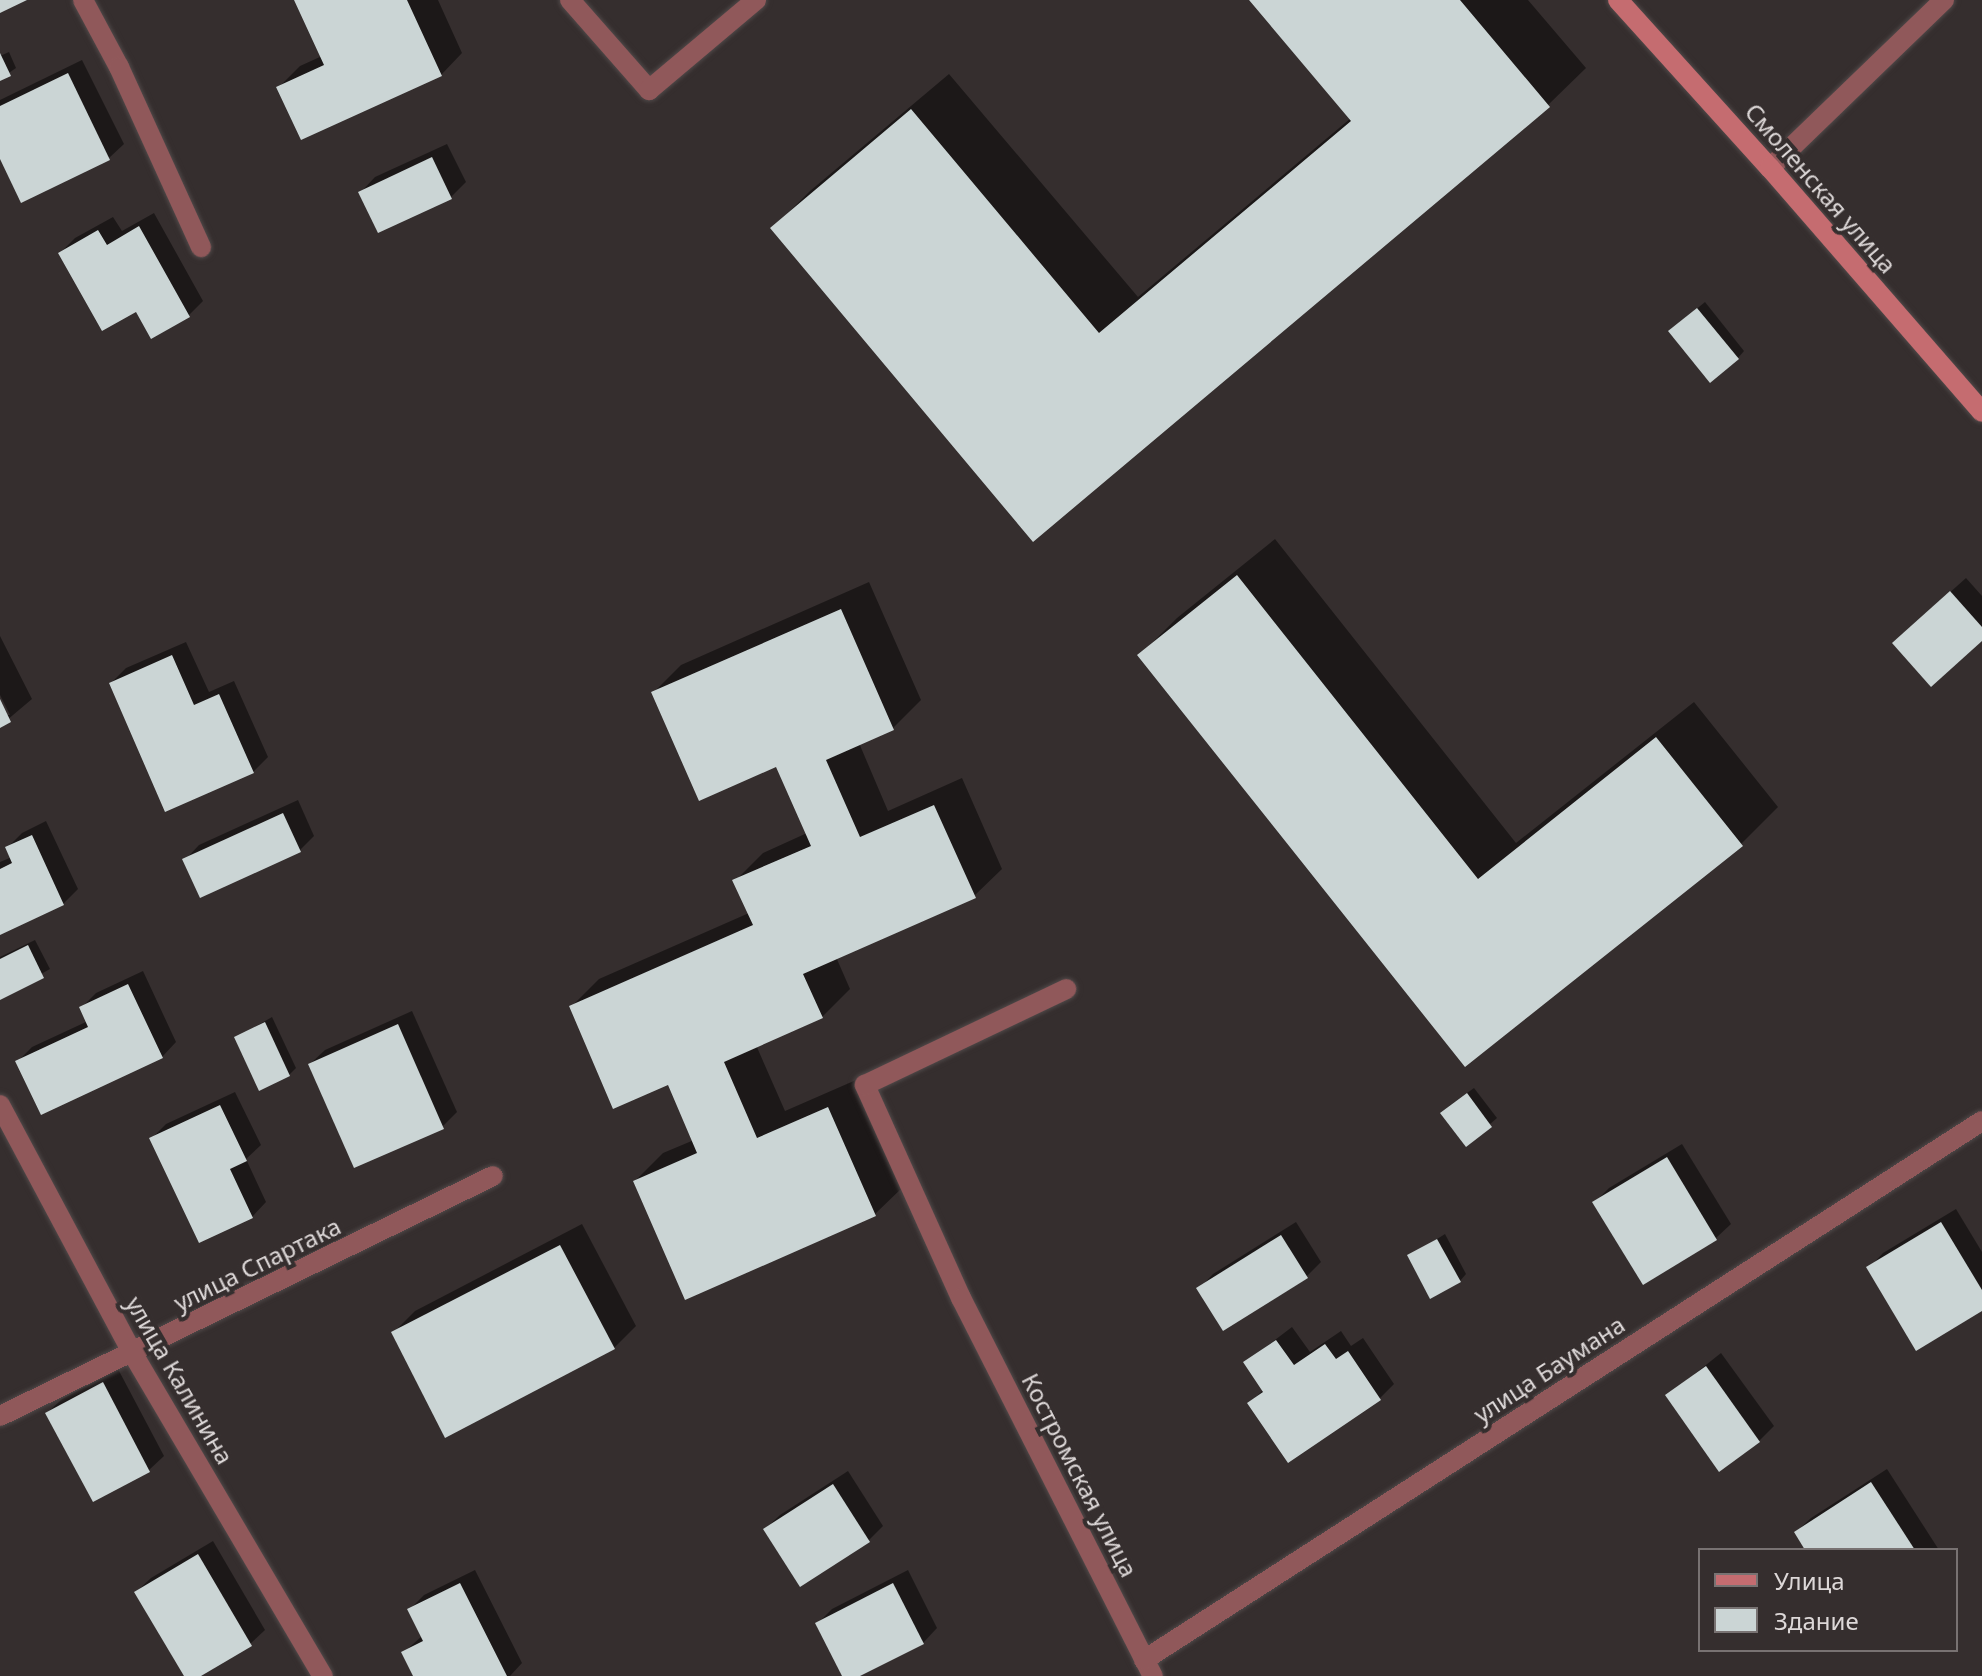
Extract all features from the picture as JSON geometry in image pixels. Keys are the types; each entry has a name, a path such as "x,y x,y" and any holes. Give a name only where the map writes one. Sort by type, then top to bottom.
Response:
{"main road":[{"name":"Смоленская улица","path":"1618,0 1770,168 1982,412"}],"street":[{"path":"83,0 119,67 201,247"},
{"path":"570,0 649,90 756,0"},
{"path":"1770,168 1944,0"},
{"name":"Костромская улица","path":"1066,989 865,1085 961,1298 1148,1668"},
{"name":"улица Калинина","path":"0,1105 133,1354 323,1676"},
{"name":"улица Баумана","path":"1148,1668 1982,1121"},
{"name":"улица Спартака","path":"0,1416 133,1354 493,1176"}],"building":[{"path":"0,0 27,0 0,13"},
{"path":"294,0 407,0 442,76 301,140 276,87 324,65"},
{"path":"1249,0 1460,0 1550,107 1033,542 770,228 911,109 1099,333 1351,121"},
{"path":"0,53 11,76 0,81"},
{"path":"68,73 110,160 21,203 0,159 0,106"},
{"path":"432,157 452,199 378,233 358,192"},
{"path":"139,226 190,317 151,339 136,312 102,331 58,253 98,230 107,245"},
{"path":"1697,308 1739,359 1710,383 1668,331"},
{"path":"1237,575 1478,879 1656,737 1743,846 1465,1067 1137,655"},
{"path":"1950,591 1982,627 1982,641 1931,687 1892,643"},
{"path":"841,609 894,730 826,760 860,837 934,805 976,898 803,974 823,1018 724,1062 757,1138 828,1107 876,1216 685,1300 633,1181 697,1153 668,1085 613,1109 569,1006 753,925 732,880 811,846 776,767 699,801 651,692"},
{"path":"172,655 194,705 219,694 254,773 165,812 109,683"},
{"path":"0,699 11,722 0,728"},
{"path":"283,813 301,852 200,898 182,859"},
{"path":"32,835 64,905 0,935 0,869 12,863 5,847"},
{"path":"28,945 44,978 0,1000 0,959"},
{"path":"128,984 163,1058 41,1115 15,1061 88,1027 79,1007"},
{"path":"265,1022 290,1076 259,1091 234,1037"},
{"path":"398,1024 444,1129 354,1168 308,1064"},
{"path":"1467,1093 1492,1127 1466,1147 1440,1113"},
{"path":"220,1105 247,1161 230,1169 253,1218 199,1243 149,1138"},
{"path":"1667,1157 1717,1240 1643,1285 1592,1202"},
{"path":"1941,1222 1982,1290 1982,1311 1916,1351 1866,1267"},
{"path":"1281,1235 1308,1278 1223,1331 1196,1288"},
{"path":"1437,1239 1461,1282 1430,1299 1407,1255"},
{"path":"560,1245 615,1349 445,1438 391,1332"},
{"path":"1276,1340 1294,1365 1325,1344 1336,1359 1348,1351 1381,1400 1288,1463 1247,1403 1263,1392 1243,1362"},
{"path":"1706,1366 1760,1442 1719,1472 1665,1395"},
{"path":"103,1382 150,1472 93,1502 45,1413"},
{"path":"1871,1482 1914,1548 1804,1548 1794,1532"},
{"path":"833,1484 870,1542 800,1587 763,1529"},
{"path":"198,1554 252,1646 201,1676 184,1676 134,1592"},
{"path":"460,1583 507,1676 413,1676 401,1652 423,1641 407,1609"},
{"path":"893,1583 924,1644 860,1676 842,1676 815,1623"}]}
